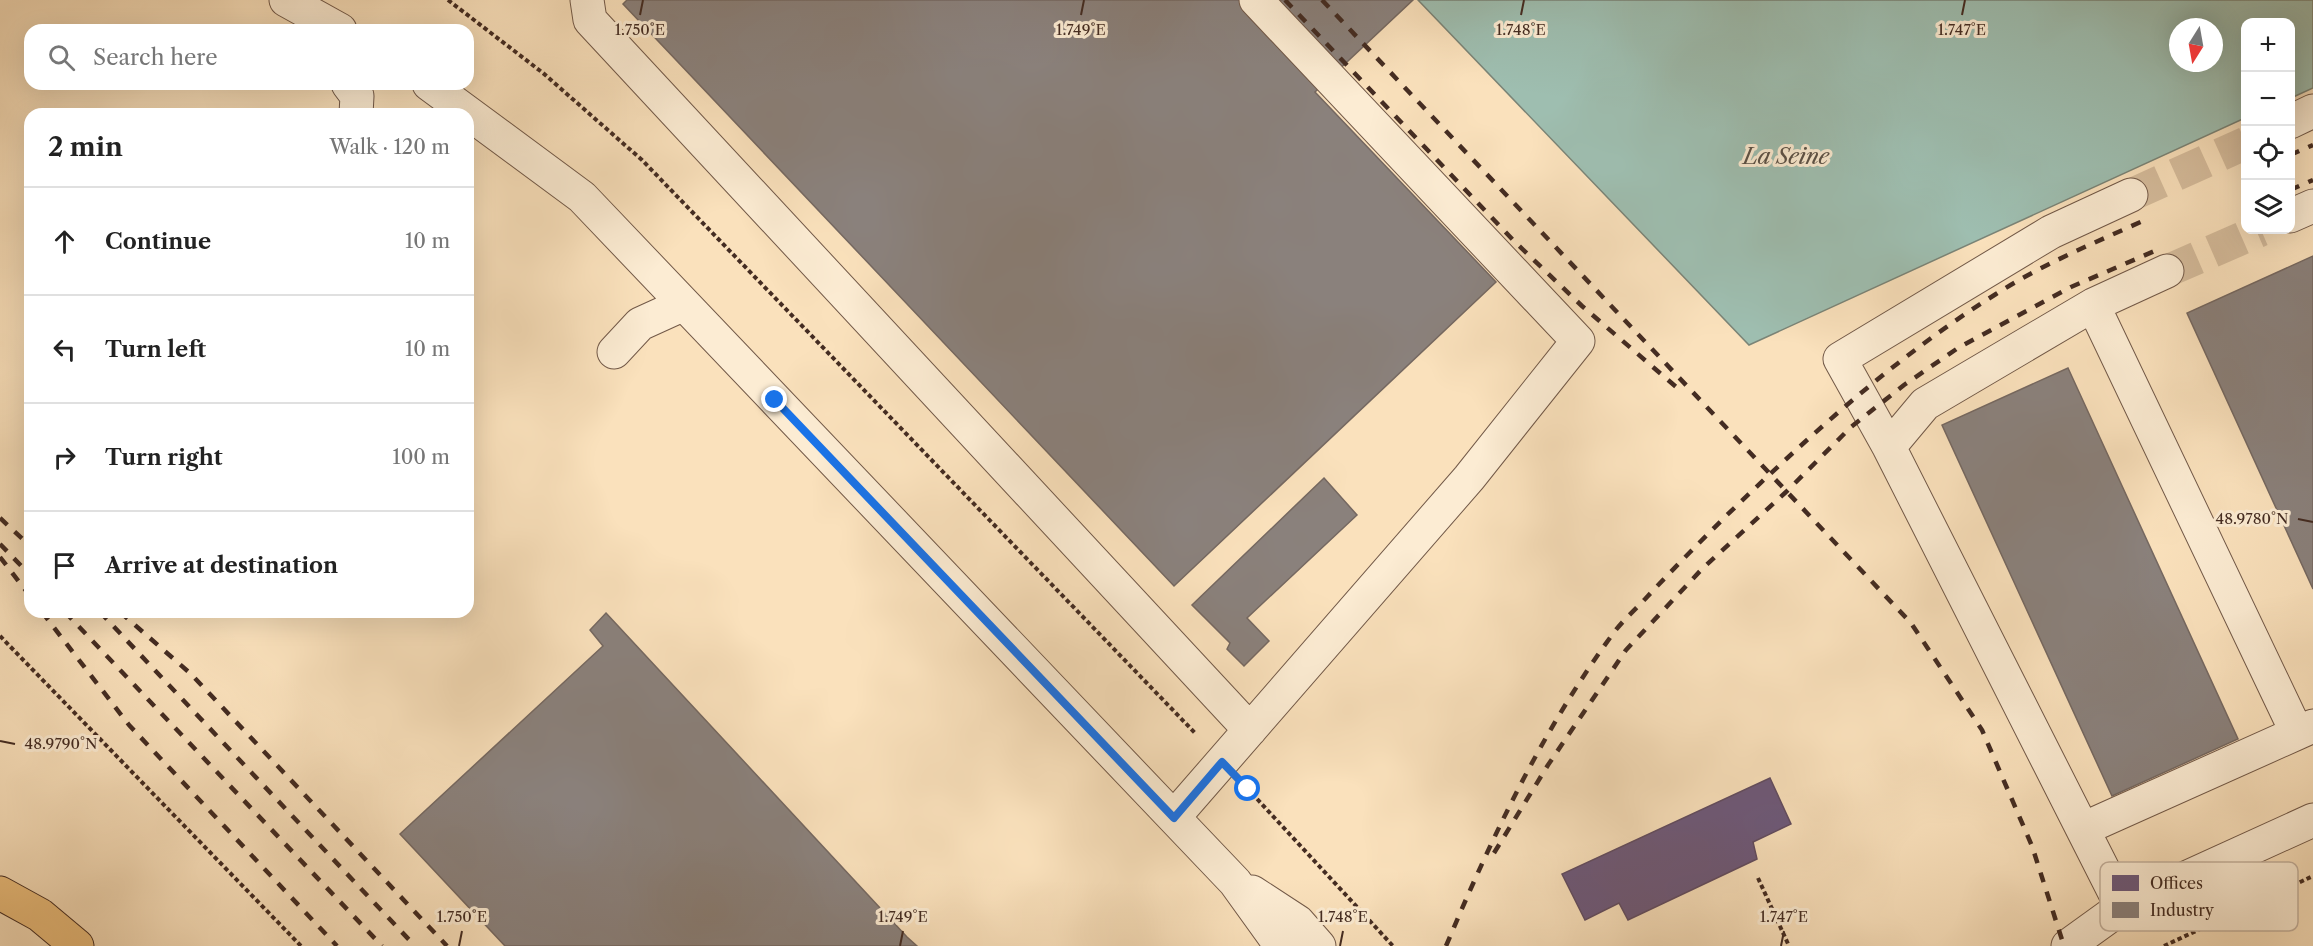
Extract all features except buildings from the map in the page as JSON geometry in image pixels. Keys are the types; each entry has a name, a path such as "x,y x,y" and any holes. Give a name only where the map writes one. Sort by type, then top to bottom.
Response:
{"main road":[{"path":"0,893 40,915 77,946"}],"street":[{"path":"286,0 304,24"},
{"path":"286,0 329,24"},
{"path":"587,0 590,20 1250,730"},
{"path":"1174,818 1469,478 1578,341 1256,0"},
{"path":"352,90 357,96 356,108"},
{"path":"437,90 462,108"},
{"path":"2295,120 2313,111"},
{"path":"474,117 582,196 1235,882 1281,946"},
{"path":"2100,863 1889,447 1840,359 2051,232 2131,195"},
{"path":"2295,214 2313,206"},
{"path":"1889,447 1925,404 2093,305 2167,271"},
{"path":"614,352 640,324 684,304"},
{"path":"2083,829 2305,729 2093,305"},
{"path":"2221,862 2313,820"},
{"path":"1235,882 1298,922 1319,946"},
{"path":"2068,946 2100,923"}],"path":[{"path":"448,0 543,73 642,160 1222,762 1392,946"},
{"path":"0,636 301,946"},
{"path":"2298,883 2313,876"},
{"path":"1758,878 1789,946"},
{"path":"2164,946 2196,931"}],"water":[{"name":"La Seine","path":"1418,0 2313,0 2313,88 2295,96 2295,18 2241,18 2241,120 1749,345"}],"tunnel":[{"path":"2131,195 2241,145"},
{"path":"2167,271 2252,234"}],"railway":[{"path":"1285,0 1515,242 1582,306 1682,392"},
{"path":"1322,0 1911,623 1982,730 2032,846 2064,946"},
{"path":"2295,153 2313,145"},
{"path":"2295,188 2313,180"},
{"path":"1446,946 1500,825 1563,709 1616,630 1667,576 1791,455 1856,397 1924,343 1996,294 2032,273 2145,220"},
{"path":"1494,853 1548,765 1626,650 1702,569 1786,492 1851,427 1904,385 1958,348 2071,287 2157,250"},
{"path":"0,518 24,540"},
{"path":"0,544 24,569"},
{"path":"0,557 24,588"},
{"path":"47,618 129,725 337,946"},
{"path":"71,618 382,946"},
{"path":"106,618 415,946"},
{"path":"127,618 191,674 447,946"}],"route":[{"path":"775,400 1174,818 1222,762 1248,789"}]}
